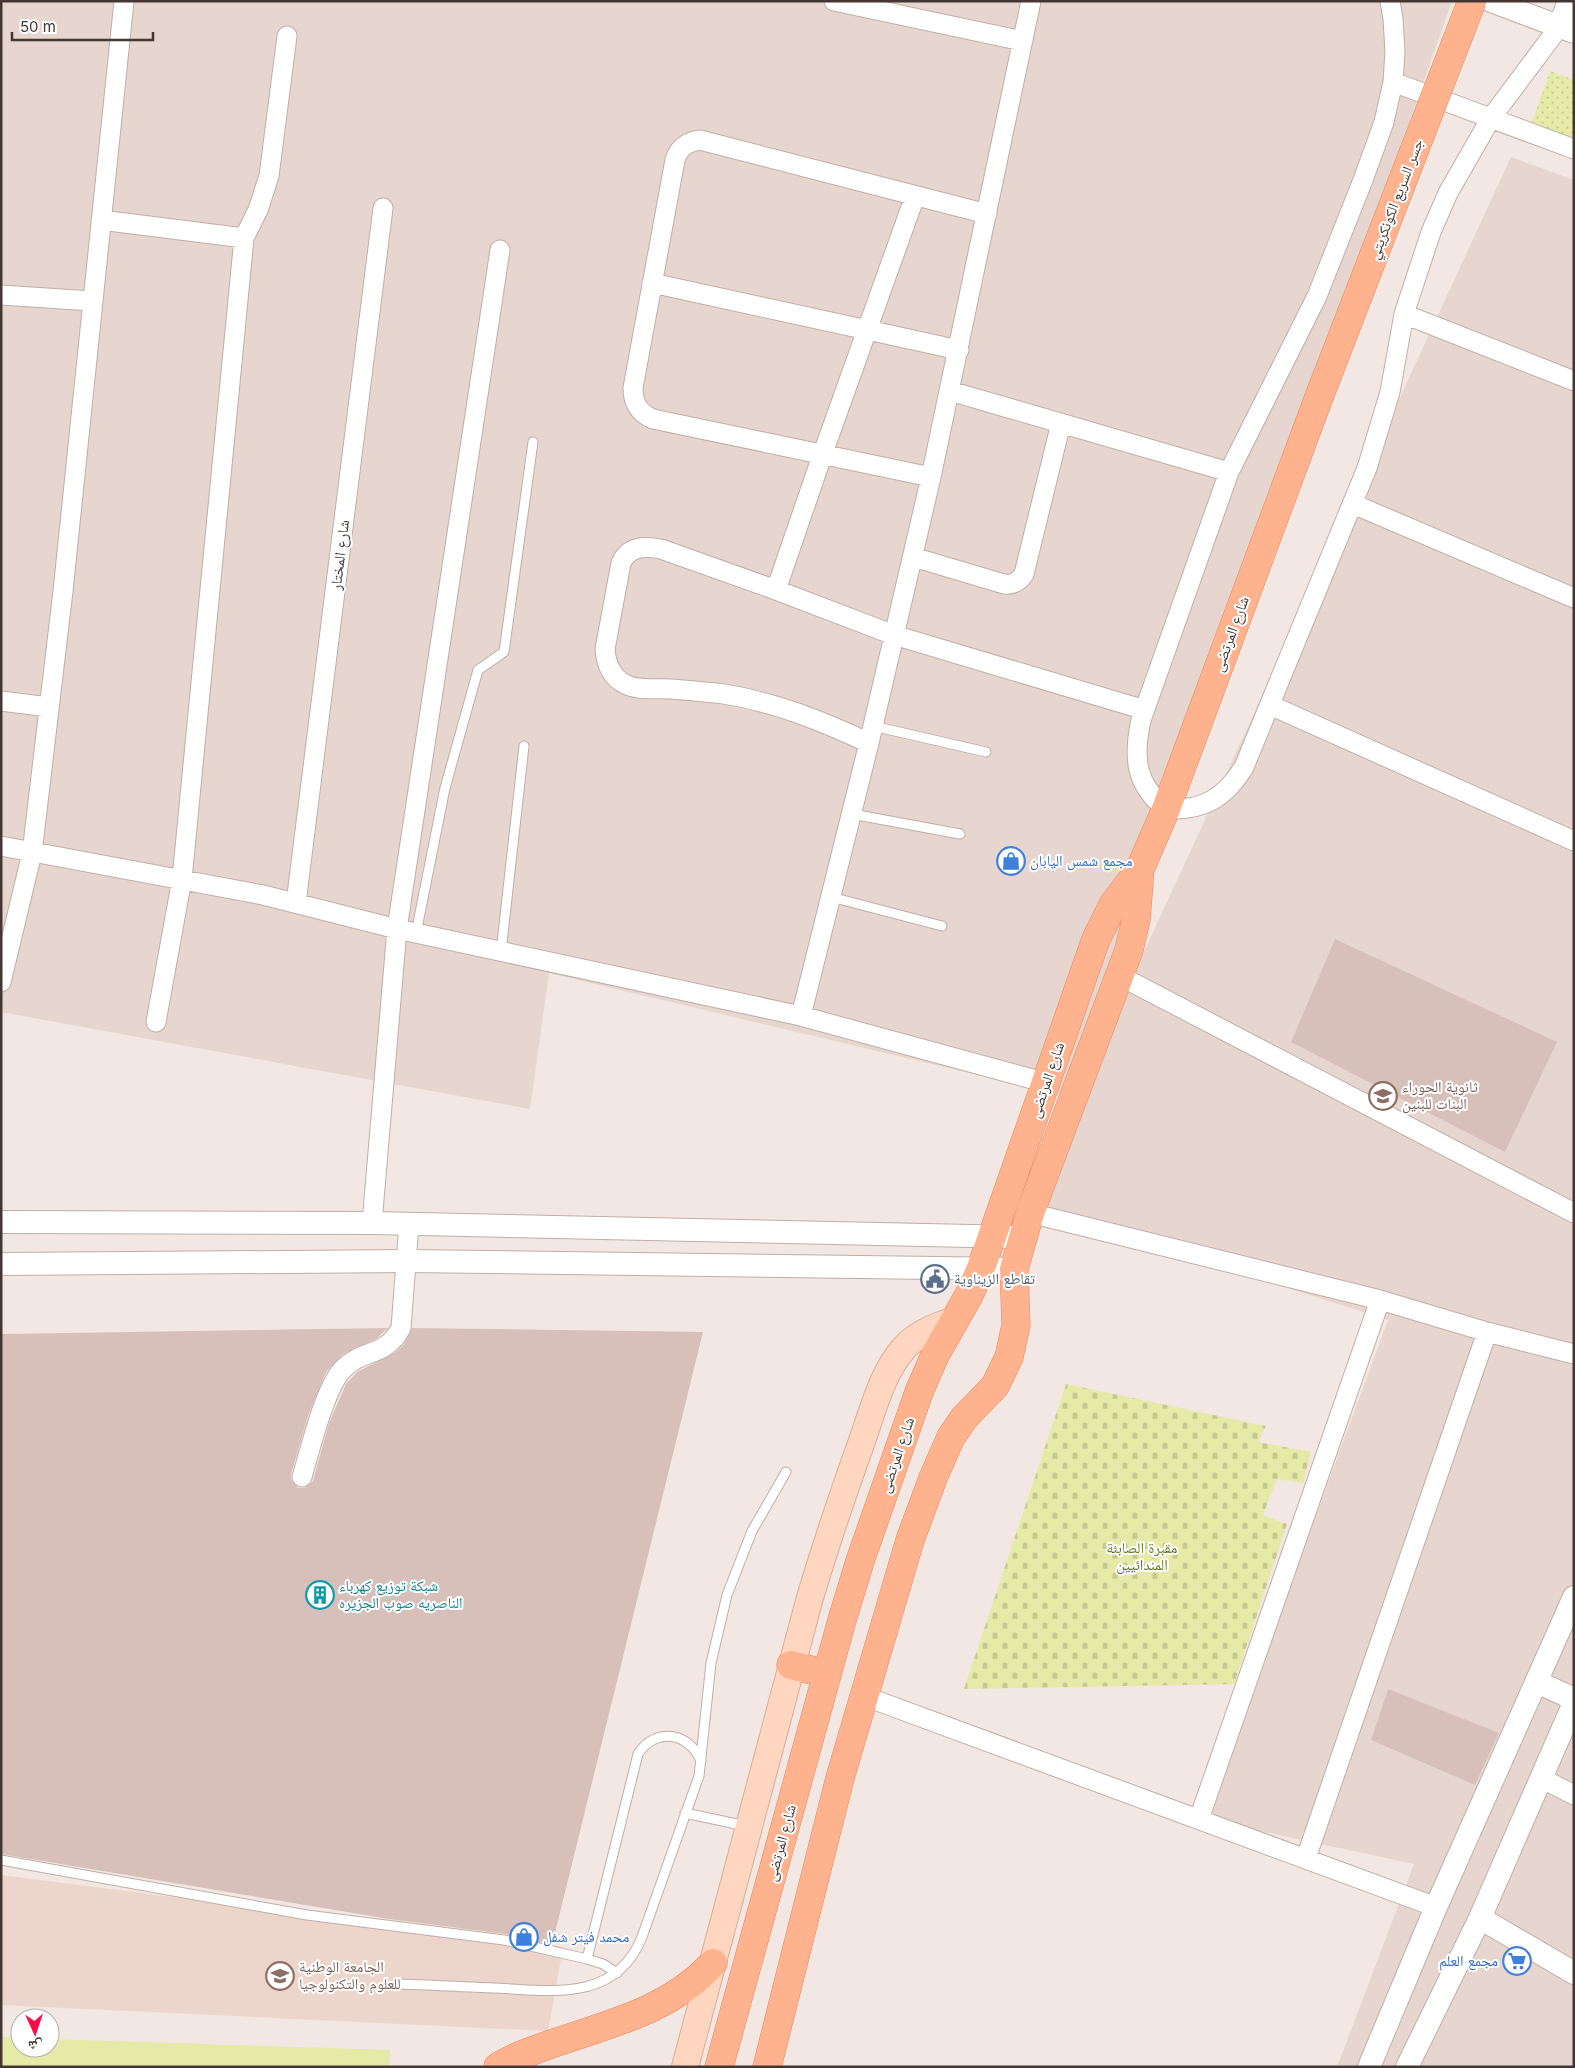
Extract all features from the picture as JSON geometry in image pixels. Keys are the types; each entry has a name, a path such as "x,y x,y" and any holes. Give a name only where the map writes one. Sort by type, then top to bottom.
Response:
{"main road":[{"name":"جسر السريع الكونكريتي","path":"1319,397 1472,1"},
{"name":"شارع المرتضى","path":"719,2067 860,1561 916,1401 935,1355 969,1295 981,1268 1104,921 1113,904 1140,869 1166,809 1319,397"},
{"name":"شارع المرتضى","path":"767,2067 823,1841 910,1540 933,1478 957,1428 995,1386 1010,1357 1016,1325 1014,1270 1026,1225 1129,950 1136,920 1140,869"},
{"path":"685,2067 790,1665 830,1533 886,1378 894,1362 905,1347 920,1335 936,1326 954,1320"},
{"path":"790,1665 827,1674"},
{"path":"509,2061 660,2005 689,1987 713,1963"}],"street":[{"path":"1,982 32,853 124,1"},
{"path":"834,1 1023,41"},
{"path":"802,1016 913,557 959,350 1031,1"},
{"path":"1390,1 1395,51 1393,82 1384,122 1317,296 1229,472 1145,710 1137,744 1138,768 1148,791 1166,809 1179,810 1199,806 1218,797 1228,789 1244,767 1353,504 1379,430 1392,382 1404,314 1416,273 1438,216 1468,155 1491,118 1566,30 1569,1"},
{"path":"1491,1 1566,30"},
{"path":"156,1022 182,879 244,238 258,210 269,176 287,36"},
{"path":"1393,82 1574,149"},
{"path":"931,477 653,419 640,411 635,404 633,388 675,160 681,149 692,142 707,142 987,214"},
{"path":"776,590 915,196"},
{"name":"شارع المختار","path":"296,903 383,208"},
{"path":"101,220 244,238"},
{"path":"372,1223 397,929 500,250"},
{"path":"652,283 959,350"},
{"path":"1,295 92,301"},
{"path":"1404,314 1574,381"},
{"path":"950,391 1229,472"},
{"path":"913,557 1004,584 1016,583 1021,579 1024,574 1061,423"},
{"path":"1353,504 1574,598"},
{"path":"871,734 835,727 763,703 699,691 632,687 623,683 609,668 605,649 621,563 624,557 635,548 650,547 661,549 894,635 1145,710"},
{"path":"1,701 49,707"},
{"path":"1270,705 1574,841"},
{"path":"1,846 182,879 296,903 397,929 802,1016 1046,1083"},
{"path":"1120,976 1574,1213"},
{"path":"1,1222 372,1223 992,1236 1026,1225 1380,1300 1487,1332 1574,1354"},
{"path":"302,1477 328,1394 337,1376 351,1362 385,1348 392,1342 401,1328 409,1224"},
{"path":"1,1264 407,1261 981,1268 1014,1270"},
{"path":"1200,1819 1380,1300"},
{"path":"1306,1858 1487,1332"},
{"path":"1369,2067 1436,1907 1574,1597"},
{"path":"1407,2067 1480,1918 1574,1701 1537,1682"},
{"path":"864,1696 1436,1907"},
{"path":"1541,1778 1574,1795"},
{"path":"1480,1918 1574,1973"}],"lane":[{"path":"416,933 444,788 478,670 504,652 533,442"},
{"path":"871,734 986,752"},
{"path":"501,952 524,746"},
{"path":"852,814 960,834"},
{"path":"831,897 942,926"},
{"path":"400,1984 561,1991 590,1986 616,1973 629,1961 638,1946 697,1783 711,1663 727,1595 752,1531 786,1472"},
{"path":"586,1959 638,1754 642,1748 654,1739 669,1736 683,1739 689,1743 701,1761"},
{"path":"685,1813 749,1827"},
{"path":"1,1860 307,1915 504,1940 586,1959 602,1964 616,1973"}],"shaded area":[{"path":"1,1 1452,1 1066,1096 549,973 530,1109 1,1012"},
{"path":"1511,157 1574,180 1574,2067 1337,2067 1414,1864 1204,1819 1388,1320 1027,1205"},
{"name":"الجامعة الوطنية للعلوم والتكنولوجيا","path":"1,1875 563,1947 548,2031 1,2005"}],"green space":[{"path":"1550,71 1574,80 1574,139 1532,122"},
{"name":"مقبرة الصابئة المندائيين","path":"1066,1384 1266,1426 1258,1442 1311,1452 1303,1483 1277,1479 1263,1515 1287,1524 1234,1684 964,1689"},
{"path":"1,2037 10,2037 10,2058 60,2058 60,2039 390,2050 389,2067 1,2067"}],"building":[{"path":"1335,939 1557,1042 1505,1152 1291,1042"},
{"name":"شبكة توزيع كهرباء الناصريه صوب الجزيره","path":"388,1328 376,1339 343,1354 326,1372 308,1416 291,1474 291,1480 298,1488 305,1488 313,1481 329,1423 346,1384 357,1372 396,1352 404,1344 412,1328 703,1332 552,1945 505,1934 389,1919 1,1854 1,1334"},
{"path":"1388,1689 1499,1733 1475,1785 1371,1740"}],"place":[{"name":"مجمع شمس اليابان","path":"1011,861"},
{"name":"ثانوية الحوراء البنات للبنين","path":"1383,1096"},
{"name":"تقاطع الزيناوية","path":"935,1279"},
{"name":"شبكة توزيع كهرباء الناصريه صوب الجزيره","path":"320,1595"},
{"name":"محمد فيتر شفل","path":"524,1937"},
{"name":"مجمع العلم","path":"1517,1961"},
{"name":"الجامعة الوطنية للعلوم والتكنولوجيا","path":"280,1976"}]}
